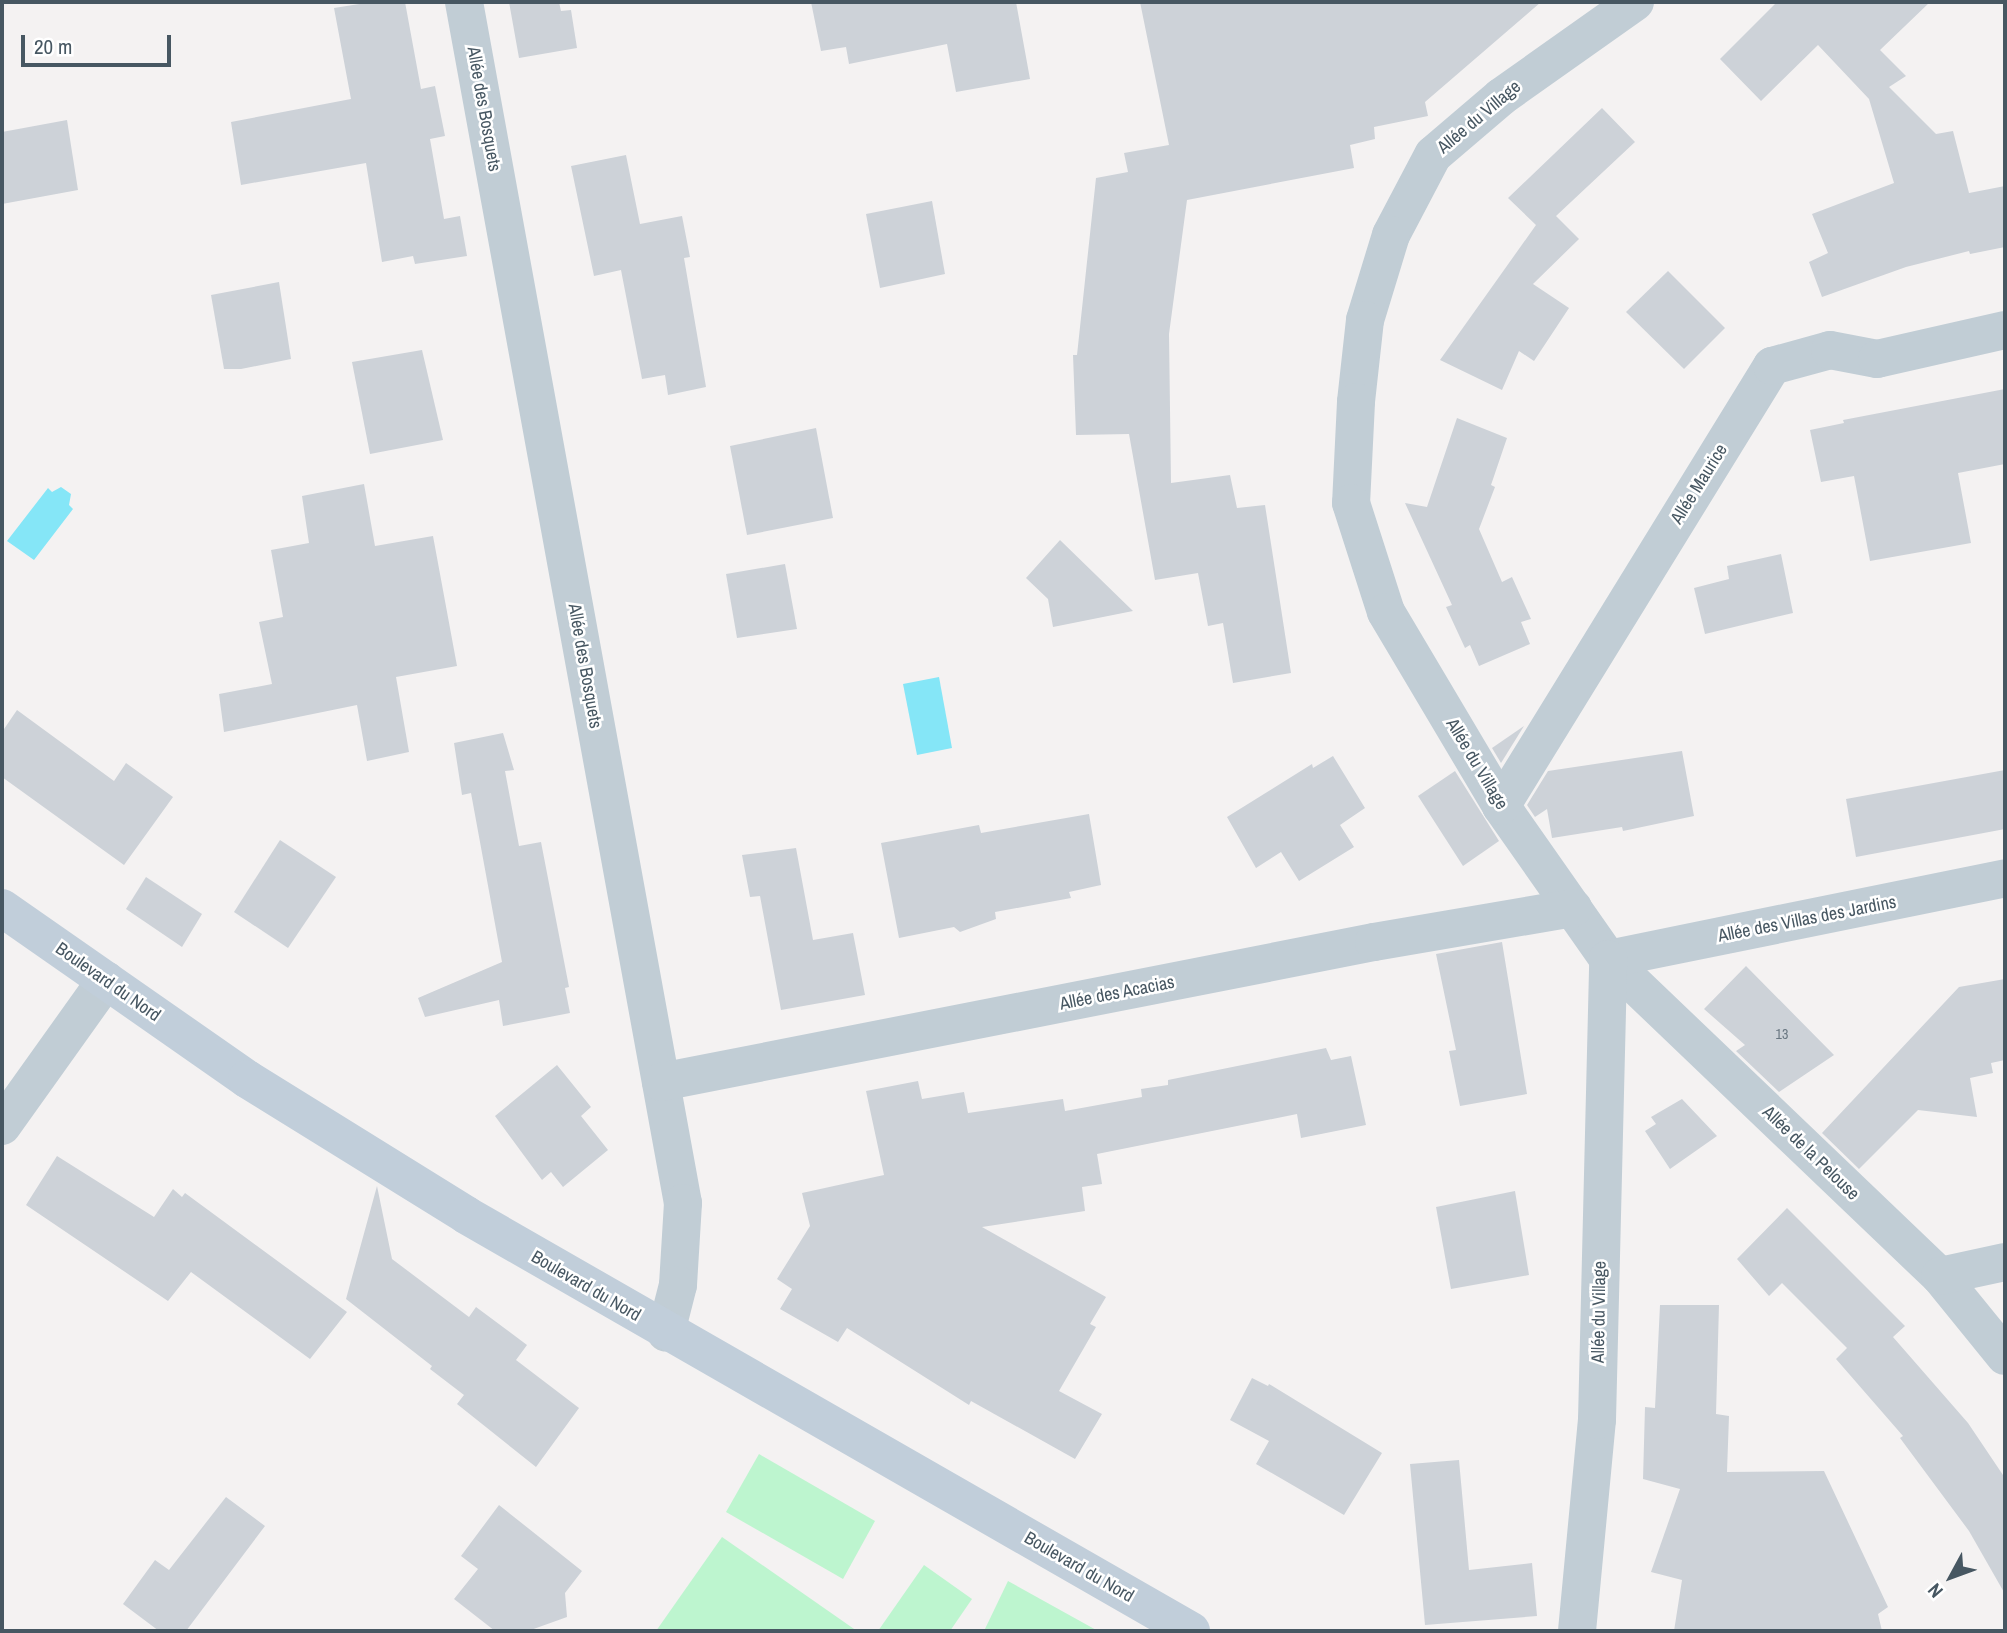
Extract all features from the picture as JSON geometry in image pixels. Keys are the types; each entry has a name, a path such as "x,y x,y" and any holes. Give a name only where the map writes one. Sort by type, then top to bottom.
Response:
{"street":[{"name":"Allée des Bosquets","path":"464,2 683,1203 678,1285 666,1332"},
{"name":"Allée du Village","path":"1577,1631 1597,1420 1608,959 1501,806 1386,612 1351,503 1356,402 1365,320 1391,236 1433,155 1501,97 1635,2"},
{"name":"Allée Maurice","path":"1501,806 1772,366 1830,350 1877,359 2005,330"},
{"name":"Allée des Villas des Jardins","path":"1608,959 2005,878"},
{"name":"Boulevard du Nord","path":"2,908 247,1079 466,1215 1191,1631"},
{"name":"Allée des Acacias","path":"661,1082 1374,942 1573,908"},
{"name":"Allée de la Pelouse","path":"1608,959 1940,1276 2005,1356"},
{"path":"2,1126 106,981"},
{"path":"1940,1276 2005,1262"}],"green space":[{"path":"759,1454 875,1521 843,1579 726,1512"},
{"path":"722,1537 857,1631 656,1631"},
{"path":"924,1565 972,1599 950,1631 878,1631"},
{"path":"1008,1581 1098,1631 984,1631"}],"water":[{"path":"61,487 71,494 69,505 73,509 34,560 7,541 48,488 52,492"},
{"path":"939,677 952,748 917,755 903,684"}],"building":[{"path":"372,2 405,2 421,89 435,86 445,136 430,139 444,219 460,216 467,256 415,264 413,256 382,262 366,163 241,185 231,122 351,99 334,8"},
{"path":"509,2 559,2 561,11 571,10 577,48 519,58"},
{"path":"811,2 1016,2 1030,79 956,92 947,44 849,64 846,47 821,51"},
{"path":"1140,2 1541,2 1425,102 1428,116 1374,127 1375,139 1350,145 1354,168 1187,200 1169,334 1171,483 1230,475 1237,508 1265,505 1291,673 1233,683 1223,623 1208,626 1198,573 1155,580 1129,434 1076,435 1073,355 1077,355 1096,178 1128,172 1124,153 1169,145"},
{"path":"1777,2 1930,2 1880,50 1906,76 1889,87 1936,134 1953,131 1969,193 2005,186 2005,247 1970,254 1969,251 1906,267 1822,297 1809,262 1828,253 1812,214 1894,183 1869,99 1818,45 1761,101 1720,59"},
{"path":"1602,108 1635,142 1556,216 1579,239 1533,284 1569,308 1534,361 1519,351 1502,390 1440,360 1536,225 1508,198"},
{"path":"67,120 78,190 2,204 2,132"},
{"path":"626,155 640,224 682,216 690,257 684,258 706,387 668,395 665,375 642,379 621,270 594,276 571,166"},
{"path":"932,201 945,274 880,288 866,214"},
{"path":"1668,271 1725,328 1684,369 1626,312"},
{"path":"279,282 291,359 241,369 224,369 211,295"},
{"path":"422,350 443,440 370,454 352,362"},
{"path":"2005,389 2005,464 1958,473 1971,543 1870,561 1854,476 1821,482 1810,430 1844,423 1843,420"},
{"path":"1457,418 1507,438 1491,485 1495,487 1479,529 1502,582 1512,577 1531,619 1521,622 1530,644 1479,666 1470,645 1465,648 1446,607 1452,605 1405,503 1427,507"},
{"path":"816,428 833,518 747,535 730,446"},
{"path":"364,484 375,546 433,536 457,666 396,677 409,752 367,761 357,705 224,732 219,694 272,684 259,622 283,617 271,550 309,543 302,496"},
{"path":"1060,540 1133,611 1053,627 1048,599 1026,578"},
{"path":"1781,554 1793,613 1705,634 1694,588 1729,579 1727,566"},
{"path":"785,564 797,629 737,638 726,574"},
{"path":"17,710 114,781 126,763 173,797 124,865 2,777 2,732"},
{"path":"1524,726 1501,763 1492,748"},
{"path":"503,733 514,770 505,771 519,846 541,842 569,987 565,988 570,1013 503,1026 499,1000 425,1017 418,998 502,962 471,793 462,795 454,743"},
{"path":"1682,751 1694,816 1623,831 1622,827 1552,838 1547,809 1535,817 1527,805 1548,771"},
{"path":"1333,756 1365,808 1340,825 1354,847 1299,881 1281,852 1256,868 1227,817 1312,764 1313,768"},
{"path":"2005,770 2005,829 1856,857 1846,799"},
{"path":"1455,771 1499,841 1463,866 1418,796"},
{"path":"1089,814 1101,885 1069,892 1071,898 995,912 996,919 960,932 954,927 899,938 881,843 979,825 981,833"},
{"path":"280,840 336,877 288,948 234,912"},
{"path":"796,848 813,940 853,933 865,995 781,1010 760,896 750,897 742,855"},
{"path":"146,877 202,914 182,947 126,909"},
{"path":"1502,942 1527,1094 1460,1106 1449,1051 1456,1050 1436,954"},
{"path":"1746,966 1834,1055 1779,1092 1736,1051 1745,1045 1704,1009"},
{"path":"2005,979 2005,1060 1991,1063 1993,1073 1970,1078 1977,1117 1918,1110 1859,1169 1822,1133 1959,987"},
{"path":"1326,1048 1331,1060 1351,1056 1366,1125 1301,1138 1297,1114 1097,1154 1102,1184 1082,1187 1085,1211 982,1227 1106,1297 1090,1324 1096,1327 1059,1391 1102,1414 1075,1459 971,1401 969,1405 847,1328 838,1342 780,1309 792,1289 777,1279 810,1226 802,1193 884,1175 866,1091 918,1081 922,1099 964,1092 968,1113 1063,1099 1065,1111 1142,1097 1141,1089 1168,1085 1168,1080"},
{"path":"557,1065 591,1107 581,1116 608,1150 563,1187 551,1172 542,1180 495,1116"},
{"path":"1682,1099 1717,1136 1670,1169 1645,1131 1656,1124 1651,1117"},
{"path":"57,1156 154,1217 173,1189 182,1197 185,1193 347,1312 310,1359 191,1272 168,1301 26,1205"},
{"path":"377,1186 392,1259 469,1317 476,1307 527,1345 516,1360 579,1408 536,1467 457,1404 464,1395 430,1369 432,1366 346,1299"},
{"path":"1515,1191 1529,1275 1451,1289 1436,1207"},
{"path":"1787,1208 1905,1326 1893,1337 1968,1423 2005,1478 2005,1594 1969,1531 1900,1438 1903,1436 1836,1359 1847,1348 1782,1283 1769,1296 1737,1259"},
{"path":"1660,1305 1719,1305 1716,1414 1729,1416 1727,1472 1824,1471 1888,1607 1878,1614 1882,1631 1674,1631 1682,1580 1651,1572 1680,1489 1643,1479 1645,1407 1655,1408"},
{"path":"1252,1378 1268,1386 1269,1384 1382,1453 1344,1515 1256,1464 1269,1441 1230,1420"},
{"path":"1459,1460 1469,1570 1532,1563 1537,1616 1425,1625 1410,1464"},
{"path":"226,1497 265,1526 186,1631 159,1631 123,1604 155,1560 169,1570"},
{"path":"499,1505 582,1571 565,1593 567,1617 528,1631 495,1631 454,1599 478,1569 461,1556"}]}
